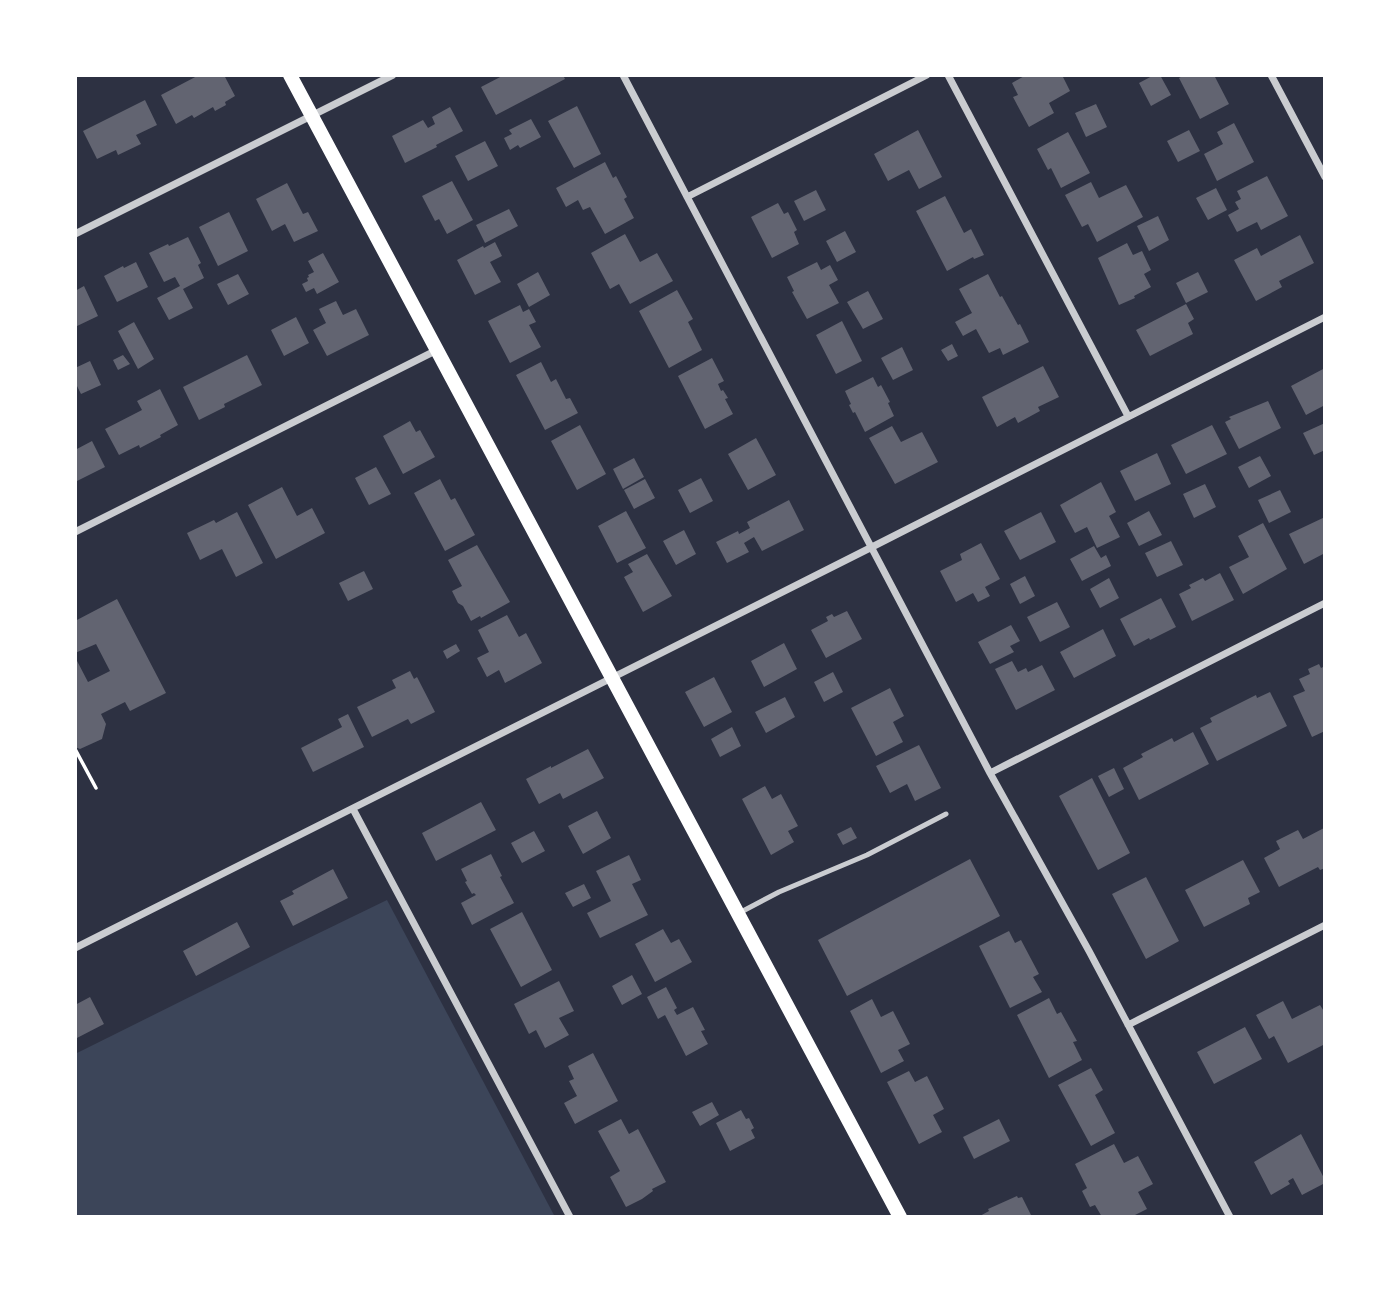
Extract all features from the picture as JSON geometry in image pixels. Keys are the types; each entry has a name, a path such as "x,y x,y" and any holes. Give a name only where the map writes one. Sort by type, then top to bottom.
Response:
{"main road":[{"path":"290,75 900,1217"}],"street":[{"path":"75,234 393,75"},
{"path":"623,75 990,773 1089,951 1230,1217"},
{"path":"687,197 927,75"},
{"path":"948,75 1128,416"},
{"path":"1271,75 1325,177"},
{"path":"75,948 1325,317"},
{"path":"75,532 437,350"},
{"path":"990,773 1325,603"},
{"path":"353,809 570,1217"},
{"path":"1128,1025 1325,925"}],"lane":[{"path":"738,914 779,892 867,855 946,814"}],"path":[{"path":"75,749 96,788"}],"shaded area":[{"path":"387,900 555,1217 75,1217 75,1054"}],"building":[{"path":"199,75 224,75 235,96 215,111 213,107 176,124 161,95"},
{"path":"504,75 563,75 565,79 496,115 481,87"},
{"path":"1026,75 1062,75 1070,91 1049,103 1054,113 1029,127 1013,97 1018,95 1012,83"},
{"path":"1154,75 1160,75 1171,95 1151,106 1139,83"},
{"path":"1184,75 1214,75 1229,104 1200,119 1179,78"},
{"path":"145,100 157,125 136,135 141,144 118,155 116,150 97,159 83,131"},
{"path":"1096,104 1107,127 1086,137 1075,113"},
{"path":"577,106 601,154 574,168 548,121"},
{"path":"450,107 463,131 405,163 392,136 423,120 428,128 435,124 432,117"},
{"path":"531,119 541,137 510,150 504,138 512,134 509,130"},
{"path":"1234,123 1254,162 1217,181 1204,154 1223,144 1217,132"},
{"path":"918,130 942,177 919,189 909,170 888,181 874,154"},
{"path":"1189,130 1200,151 1178,162 1167,141"},
{"path":"1068,132 1090,173 1061,188 1037,149"},
{"path":"485,141 498,166 468,181 455,156"},
{"path":"605,162 627,197 624,199 634,218 605,234 590,207 583,210 578,200 566,207 556,188"},
{"path":"1267,176 1288,216 1261,230 1257,222 1237,232 1228,215 1239,209 1235,202 1241,199 1237,191"},
{"path":"452,181 473,220 447,234 439,219 435,221 422,196"},
{"path":"1091,182 1099,198 1126,185 1143,217 1097,242 1088,224 1082,227 1065,195"},
{"path":"287,183 303,214 308,212 318,231 294,242 285,224 272,231 256,199"},
{"path":"1216,188 1227,210 1208,220 1196,198"},
{"path":"816,190 826,210 804,221 794,201"},
{"path":"945,196 964,233 971,229 984,255 974,259 973,257 947,271 916,211"},
{"path":"778,203 784,214 788,212 797,230 794,232 799,244 772,258 751,217"},
{"path":"509,209 518,226 485,243 476,225"},
{"path":"229,212 248,251 218,266 199,227"},
{"path":"1158,216 1169,240 1149,251 1137,226"},
{"path":"845,231 856,252 837,262 826,241"},
{"path":"625,234 640,262 657,253 673,281 630,304 619,284 610,289 591,253"},
{"path":"1300,235 1314,263 1279,281 1282,287 1256,301 1234,260 1257,248 1261,256"},
{"path":"188,237 201,263 198,265 204,278 183,289 193,308 169,320 157,298 180,286 175,277 164,282 149,253"},
{"path":"495,242 502,256 490,262 501,282 475,295 457,260"},
{"path":"1127,243 1133,255 1142,251 1151,270 1144,274 1151,287 1119,305 1098,258"},
{"path":"323,253 339,282 317,294 314,288 306,292 302,284 308,281 308,275 314,272 308,261"},
{"path":"136,262 148,287 117,302 104,276"},
{"path":"817,262 821,270 830,265 838,280 829,285 839,303 807,319 787,277"},
{"path":"538,272 550,295 529,307 517,284"},
{"path":"1198,272 1208,292 1186,303 1176,283"},
{"path":"238,274 249,294 228,305 217,284"},
{"path":"988,274 1029,342 1003,355 1000,348 989,353 976,329 963,336 955,322 972,313 959,289"},
{"path":"84,286 98,316 75,327 75,291"},
{"path":"677,290 693,319 688,322 702,350 669,368 639,311"},
{"path":"868,291 883,319 863,329 847,302"},
{"path":"336,301 343,315 356,309 369,335 327,356 313,330 326,323 319,309"},
{"path":"1186,304 1194,319 1188,323 1193,334 1150,356 1136,330"},
{"path":"520,305 523,312 529,309 536,322 529,325 541,347 510,363 488,321"},
{"path":"296,317 309,343 284,356 271,330"},
{"path":"842,321 862,361 836,374 816,335"},
{"path":"134,322 154,359 138,369 118,331"},
{"path":"952,344 958,356 948,361 941,350"},
{"path":"902,347 913,370 893,380 881,358"},
{"path":"123,355 130,364 118,370 113,360"},
{"path":"247,355 262,385 199,420 183,387"},
{"path":"712,358 724,381 718,384 728,398 725,399 733,414 705,429 678,376"},
{"path":"90,361 101,385 81,394 75,382 75,368"},
{"path":"541,362 551,382 556,379 566,399 570,398 578,413 545,430 516,375"},
{"path":"1043,366 1059,397 1038,407 1040,411 1018,423 1015,417 997,427 982,397"},
{"path":"1325,368 1325,405 1306,415 1291,386"},
{"path":"873,377 878,387 881,385 894,416 865,432 849,405 851,404 845,391"},
{"path":"160,389 178,425 140,448 139,445 119,455 105,429 142,410 137,401"},
{"path":"1268,401 1281,428 1239,449 1225,422 1231,419 1229,417"},
{"path":"410,421 416,432 420,430 435,457 403,474 383,436"},
{"path":"1325,423 1325,450 1314,455 1303,433"},
{"path":"580,425 606,474 577,490 551,441"},
{"path":"1212,425 1227,454 1186,474 1171,445"},
{"path":"892,426 901,442 922,432 938,462 895,484 869,438"},
{"path":"756,438 776,475 748,490 728,454"},
{"path":"92,441 105,467 75,482 75,450"},
{"path":"1157,453 1171,484 1135,501 1120,471"},
{"path":"1260,456 1271,476 1249,488 1238,467"},
{"path":"634,458 644,477 623,489 613,469"},
{"path":"376,467 391,494 369,505 355,478"},
{"path":"701,478 713,501 690,513 678,490"},
{"path":"440,479 451,500 455,498 475,535 445,551 414,493"},
{"path":"645,479 655,498 634,509 624,490"},
{"path":"1101,482 1116,512 1109,516 1120,537 1097,548 1087,527 1075,533 1060,505"},
{"path":"1205,484 1216,507 1194,518 1183,494"},
{"path":"282,487 297,516 312,508 325,533 276,559 248,505"},
{"path":"1280,490 1291,512 1269,523 1258,500"},
{"path":"789,500 804,530 762,551 754,537 744,543 749,552 727,563 716,542 750,528 747,522"},
{"path":"626,511 646,548 617,563 598,526"},
{"path":"1149,511 1162,535 1139,546 1127,523"},
{"path":"237,512 263,563 236,577 222,549 200,560 187,533"},
{"path":"1041,512 1056,542 1020,560 1004,531"},
{"path":"1325,517 1325,553 1304,564 1289,534"},
{"path":"1263,523 1287,569 1243,594 1229,567 1249,557 1238,536"},
{"path":"684,530 696,554 676,565 663,541"},
{"path":"1171,541 1183,565 1157,577 1145,553"},
{"path":"981,543 1000,579 985,587 990,596 978,602 973,593 956,602 940,571 962,560 960,554"},
{"path":"477,545 510,602 471,621 452,591 462,586 448,560"},
{"path":"1094,546 1101,558 1106,555 1111,566 1082,581 1070,559"},
{"path":"647,554 672,596 643,612 624,577 633,572 628,564"},
{"path":"364,571 373,589 348,601 339,583"},
{"path":"1220,573 1234,600 1192,621 1179,594 1191,588 1189,585"},
{"path":"1025,576 1035,596 1020,604 1010,584"},
{"path":"1109,578 1119,598 1100,608 1090,589"},
{"path":"1161,598 1176,627 1134,646 1120,619"},
{"path":"117,599 166,693 130,711 125,702 101,714 106,724 102,739 80,749 75,747 75,657 88,682 110,671 96,644 75,653 75,621"},
{"path":"1057,602 1070,627 1040,642 1027,617"},
{"path":"847,611 862,639 826,658 811,630 828,621 826,617 832,614 834,617"},
{"path":"507,615 519,637 526,633 542,663 505,683 499,670 487,677 477,658 489,652 478,630"},
{"path":"1011,625 1020,641 1010,646 1014,652 990,664 978,642"},
{"path":"1103,629 1116,656 1074,678 1060,652"},
{"path":"784,643 797,669 764,687 751,661"},
{"path":"456,644 460,651 447,659 443,651"},
{"path":"1012,661 1018,672 1026,668 1028,672 1042,665 1055,690 1016,710 995,669"},
{"path":"1319,664 1321,668 1325,666 1325,731 1312,737 1293,696 1305,691 1299,679 1310,674 1308,669"},
{"path":"410,671 414,679 417,677 435,712 411,724 408,719 372,737 357,707 396,688 392,680"},
{"path":"833,672 843,692 824,702 814,682"},
{"path":"714,677 732,712 704,727 685,692"},
{"path":"890,688 904,716 893,722 903,742 876,756 851,708"},
{"path":"1270,692 1287,726 1217,761 1200,728 1212,722 1210,718 1256,695 1257,698"},
{"path":"785,697 795,717 766,733 755,712"},
{"path":"348,714 364,747 313,772 301,748 342,727 338,719"},
{"path":"732,727 741,746 720,757 711,739"},
{"path":"1193,732 1209,764 1139,800 1123,768 1143,757 1141,754 1172,738 1174,742"},
{"path":"919,745 941,788 915,801 907,784 890,793 876,766"},
{"path":"588,749 604,778 563,799 560,793 539,804 526,779"},
{"path":"1114,768 1124,789 1109,797 1098,776"},
{"path":"1092,778 1130,853 1098,870 1059,796"},
{"path":"765,786 772,799 781,794 798,826 788,831 794,842 771,855 742,799"},
{"path":"481,802 496,830 436,861 422,833"},
{"path":"597,811 611,838 583,854 568,826"},
{"path":"851,827 857,838 843,845 837,834"},
{"path":"1324,828 1325,868 1320,870 1318,867 1279,887 1264,858 1280,849 1276,841 1298,830 1303,839"},
{"path":"534,831 545,851 522,863 511,843"},
{"path":"491,854 514,903 472,925 461,903 476,895 472,894 465,882 467,881 461,869"},
{"path":"629,855 641,880 632,884 648,915 600,938 587,913 611,901 596,871"},
{"path":"970,859 1000,916 847,996 818,940"},
{"path":"1243,860 1260,892 1248,898 1250,904 1204,927 1185,890"},
{"path":"333,869 348,898 293,926 280,901 294,894 292,891"},
{"path":"1146,877 1179,941 1146,959 1112,894"},
{"path":"584,884 591,898 573,907 565,893"},
{"path":"522,912 552,970 521,987 490,929"},
{"path":"237,922 250,947 196,976 183,951"},
{"path":"663,929 671,943 679,939 692,962 655,982 635,944"},
{"path":"1009,931 1015,943 1021,940 1039,974 1033,977 1042,992 1010,1008 979,946"},
{"path":"632,975 642,994 622,1005 612,986"},
{"path":"559,981 574,1011 559,1018 569,1035 545,1048 536,1030 529,1034 514,1004"},
{"path":"666,987 677,1008 674,1010 677,1015 693,1007 705,1030 701,1031 708,1044 686,1056 665,1015 658,1019 647,997"},
{"path":"90,997 104,1024 75,1039 75,1005"},
{"path":"1049,998 1057,1014 1061,1012 1077,1041 1073,1042 1082,1060 1049,1078 1017,1015"},
{"path":"872,999 881,1017 893,1011 910,1044 898,1050 904,1061 881,1073 850,1011"},
{"path":"1283,1001 1292,1019 1320,1005 1325,1013 1325,1044 1288,1063 1274,1036 1269,1039 1256,1015"},
{"path":"1245,1027 1262,1059 1214,1084 1197,1052"},
{"path":"593,1053 618,1101 575,1124 564,1103 577,1096 569,1081 574,1079 568,1066"},
{"path":"1091,1068 1103,1090 1095,1095 1115,1133 1091,1146 1058,1085"},
{"path":"909,1071 915,1082 927,1076 944,1109 933,1115 942,1132 919,1144 887,1082"},
{"path":"712,1102 719,1115 700,1126 692,1112"},
{"path":"741,1110 754,1128 751,1130 755,1138 730,1151 716,1123"},
{"path":"621,1119 629,1134 638,1129 666,1182 626,1207 610,1177 620,1171 598,1131"},
{"path":"999,1119 1010,1141 974,1159 963,1137"},
{"path":"1301,1134 1325,1183 1302,1195 1293,1178 1288,1181 1290,1184 1271,1195 1254,1162"},
{"path":"1114,1144 1124,1163 1138,1156 1153,1184 1138,1192 1147,1209 1131,1217 1102,1217 1095,1205 1090,1207 1082,1191 1087,1188 1075,1164"},
{"path":"1017,1196 1022,1197 1032,1217 978,1217 989,1211 988,1209"}]}
